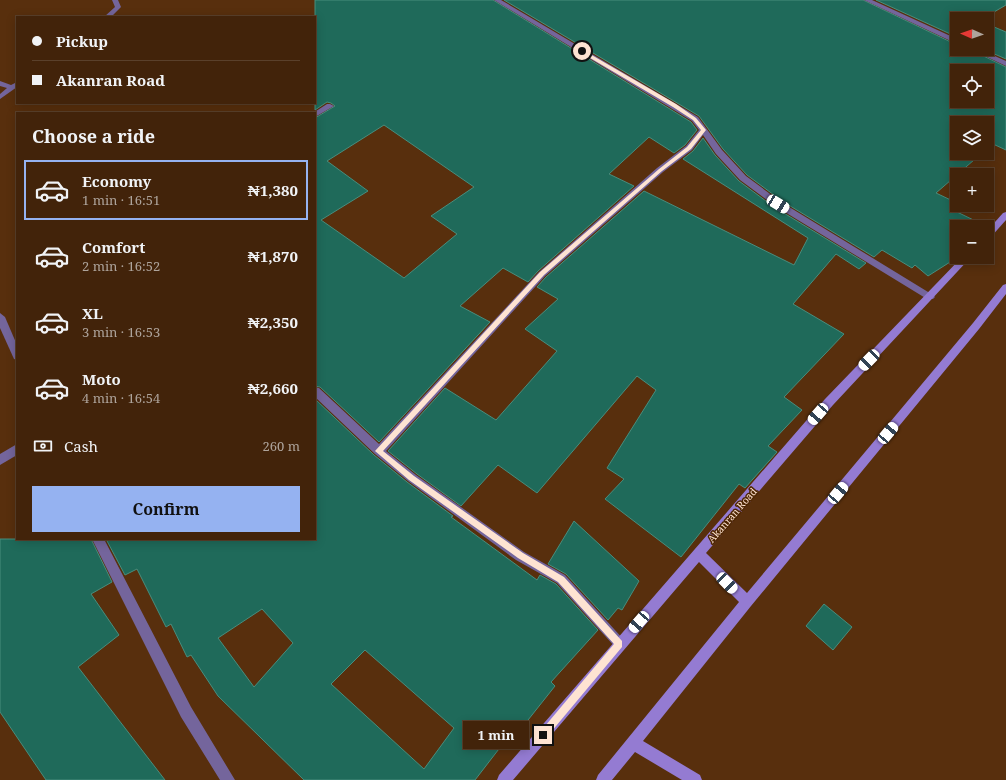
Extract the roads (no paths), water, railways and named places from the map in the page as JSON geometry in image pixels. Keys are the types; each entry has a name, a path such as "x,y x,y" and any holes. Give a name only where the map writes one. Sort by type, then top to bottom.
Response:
{"main road":[{"path":"994,228 1006,215"},
{"name":"Akanran Road","path":"504,780 828,402 961,264"},
{"path":"603,780 747,602 976,326 1006,287"},
{"path":"698,554 747,602"},
{"path":"633,742 695,780"}],"street":[{"path":"108,16 118,7 115,0"},
{"path":"497,0 695,119 719,152 743,178 778,204 930,297"},
{"path":"866,0 950,39"},
{"path":"988,56 1006,64"},
{"path":"0,83 15,86"},
{"path":"0,97 15,86"},
{"path":"316,114 330,106"},
{"path":"379,451 542,274 660,170 689,148 703,130"},
{"path":"0,318 16,354"},
{"path":"316,392 379,451 412,478 520,556 561,579 620,644"},
{"path":"0,460 16,450"},
{"path":"99,540 186,712 228,780"}]}
